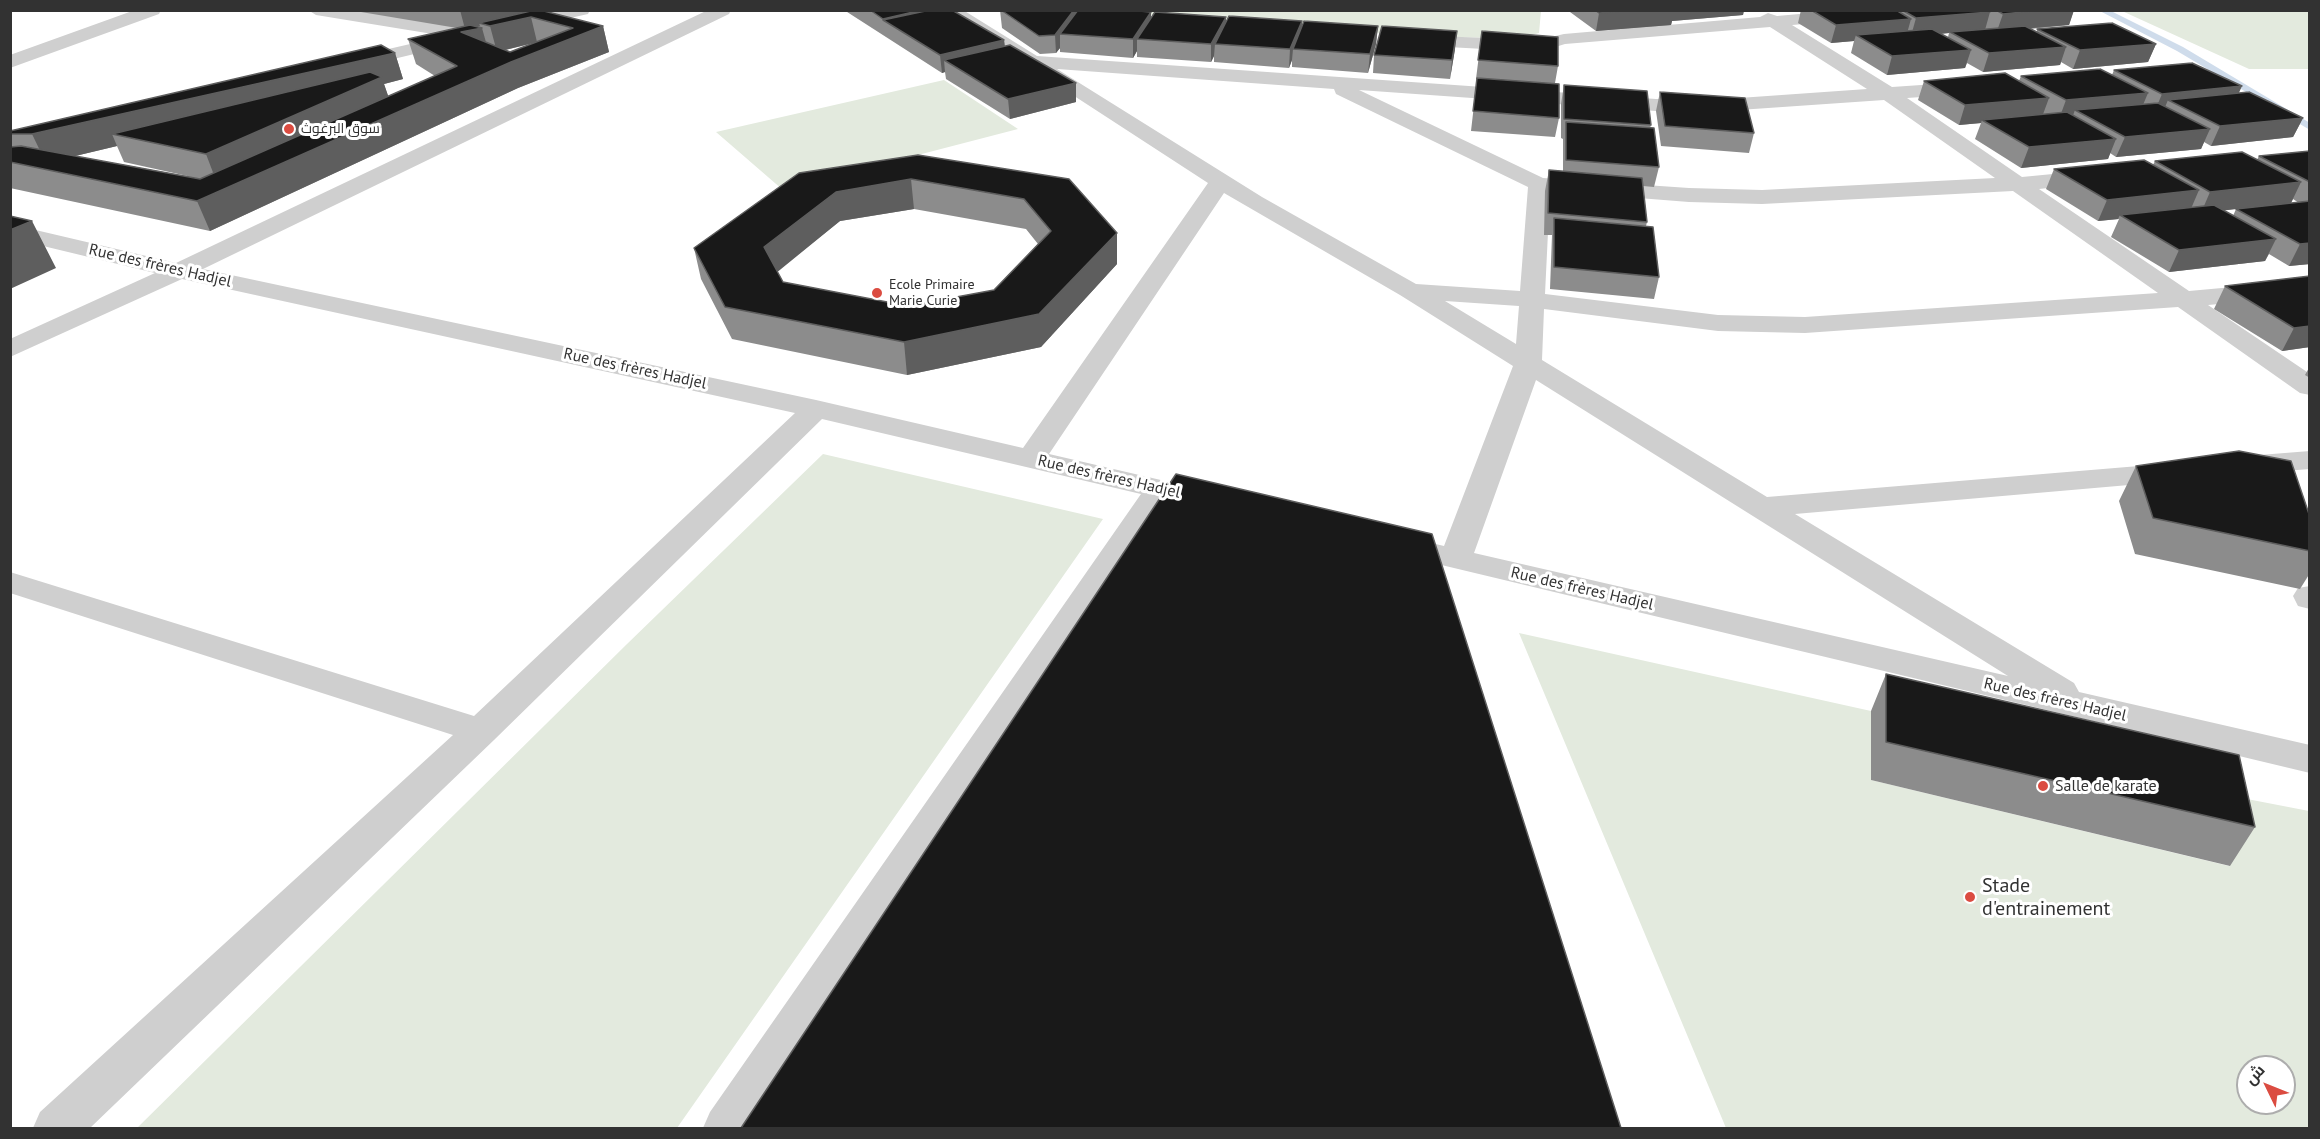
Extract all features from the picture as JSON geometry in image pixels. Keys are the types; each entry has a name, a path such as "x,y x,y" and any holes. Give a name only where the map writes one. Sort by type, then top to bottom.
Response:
{"street":[{"path":"10,62 153,10"},
{"path":"316,10 473,34 334,67"},
{"path":"495,29 582,10"},
{"path":"10,349 180,271 723,10"},
{"path":"1394,39 1539,46 1564,39 1765,16 1914,10"},
{"path":"952,12 989,15"},
{"path":"952,12 1254,202 1409,290 2086,707"},
{"path":"1765,16 1887,93 2310,387"},
{"path":"1562,20 1564,39"},
{"path":"1030,62 1656,105 1739,104 1979,87"},
{"path":"1325,81 1539,184 1762,198 2016,184 2110,176"},
{"path":"1031,459 1221,180"},
{"path":"1455,559 1528,364 1539,184"},
{"name":"Rue des frères Hadjel","path":"10,231 180,271 816,409 1239,508"},
{"path":"1409,290 1533,300 1718,323 1805,325 2310,288"},
{"path":"57,1128 481,732 816,409"},
{"path":"1761,507 2310,460"},
{"path":"727,1128 1160,489"},
{"name":"Rue des frères Hadjel","path":"1364,537 2310,759"},
{"path":"10,582 481,732"}],"shaded area":[{"path":"1102,11 1541,11 1539,33 1517,39 1400,35"},
{"path":"2122,11 2309,11 2309,69 2249,69"},
{"path":"944,80 1018,129 783,190 716,132"},
{"path":"823,454 1103,519 677,1128 137,1128 627,644"},
{"name":"Stade d'entrainement","path":"1519,633 1871,711 1871,780 2229,866 2216,793 2309,811 2309,1128 1726,1128"}],"building":[{"path":"535,10 603,26 511,62 197,201 10,162 10,147 21,146 200,179 457,66 408,39 470,25 482,28 461,32 510,52 573,28 531,17 490,26 479,23"},
{"path":"870,10 922,10 883,19"},
{"path":"930,10 952,10 1004,40 940,55 883,20"},
{"path":"1001,10 1074,10 1055,35 1039,36"},
{"path":"1078,10 1151,12 1133,39 1060,34"},
{"path":"1595,10 1636,10 1599,13"},
{"path":"1811,10 1896,10 1911,19 1836,25"},
{"path":"1902,10 1986,10 1990,12 1916,18"},
{"path":"1996,10 2043,10 2003,14"},
{"path":"1155,12 1226,17 1211,44 1137,39"},
{"path":"1229,16 1302,21 1290,49 1215,44"},
{"path":"1304,21 1378,26 1370,54 1293,49"},
{"path":"2112,23 2156,44 2080,50 2037,29"},
{"path":"1382,26 1457,31 1452,60 1374,55"},
{"path":"2025,26 2066,47 1989,53 1950,32"},
{"path":"1932,29 1971,50 1892,56 1856,35"},
{"path":"1482,31 1558,37 1558,66 1478,60"},
{"path":"381,45 395,53 32,134 10,134 10,131"},
{"path":"1010,45 1076,83 1008,99 944,60"},
{"path":"2192,63 2242,86 2162,94 2114,70"},
{"path":"2100,69 2148,93 2066,100 2021,76"},
{"path":"370,72 382,77 206,154 112,134"},
{"path":"2005,73 2049,98 1965,105 1924,81"},
{"path":"1477,78 1559,84 1559,118 1473,111"},
{"path":"1564,85 1647,91 1651,125 1564,119"},
{"path":"1660,92 1745,98 1754,133 1665,126"},
{"path":"2249,92 2303,118 2220,126 2168,100"},
{"path":"2158,103 2210,129 2125,137 2075,110"},
{"path":"2067,112 2116,139 2029,147 1982,120"},
{"path":"1566,122 1654,128 1659,167 1566,160"},
{"path":"2310,151 2310,182 2259,156"},
{"path":"2242,152 2301,182 2210,192 2155,161"},
{"path":"918,155 1069,179 1117,233 1039,314 904,342 725,307 694,248 799,173","holes":["911,179 1024,199 1051,231 994,290 908,306 783,282 764,247 836,192"]},
{"path":"2144,160 2199,190 2107,200 2054,169"},
{"path":"1549,170 1642,178 1647,222 1548,213"},
{"path":"2310,201 2310,243 2300,244 2236,209"},
{"path":"2214,205 2276,239 2179,250 2120,215"},
{"path":"10,216 32,221 10,230"},
{"path":"1554,218 1653,227 1659,277 1554,267"},
{"path":"2310,276 2310,326 2294,328 2225,286"},
{"path":"2239,451 2291,461 2310,517 2310,551 2153,518 2136,466"},
{"path":"1176,474 1432,534 1621,1128 741,1128"},
{"path":"1886,674 2239,755 2255,827 1886,742"}],"waterway":[{"path":"2102,10 2180,49 2310,127"}],"place":[{"name":"سوق البرغوث","path":"289,129"},
{"name":"Ecole Primaire Marie Curie","path":"877,293"},
{"name":"Salle de karate","path":"2043,786"},
{"name":"Stade d'entrainement","path":"1970,897"}]}
